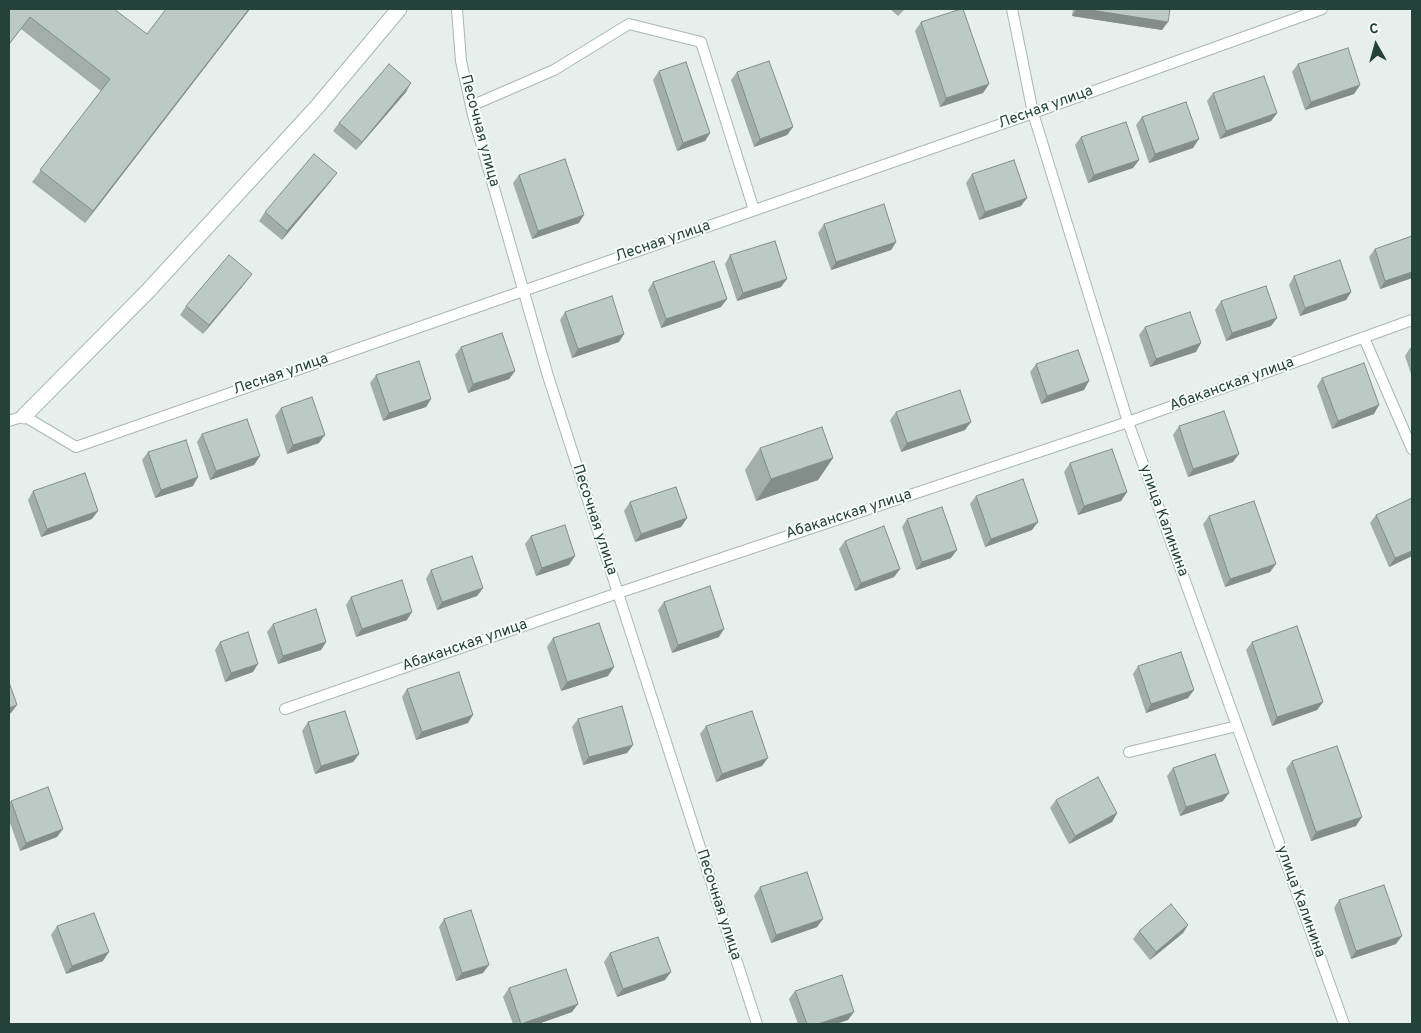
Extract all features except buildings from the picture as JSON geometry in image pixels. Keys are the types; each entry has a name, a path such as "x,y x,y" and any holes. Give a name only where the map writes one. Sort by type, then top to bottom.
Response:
{"street":[{"path":"24,416 147,292 317,107 399,9"}],"lane":[{"name":"Песочная улица","path":"456,9 461,60 471,106 548,376 757,1024"},
{"name":"улица Калинина","path":"1012,9 1033,113 1128,422 1344,1024"},
{"name":"Лесная улица","path":"24,416 76,447 1033,113 1322,9"},
{"path":"471,106 554,70 629,24 701,42 754,210"},
{"name":"Абаканская улица","path":"285,709 618,592 1128,422 1412,320"},
{"path":"1364,338 1412,449"},
{"path":"9,421 24,416"},
{"path":"1129,752 1237,726"}]}
